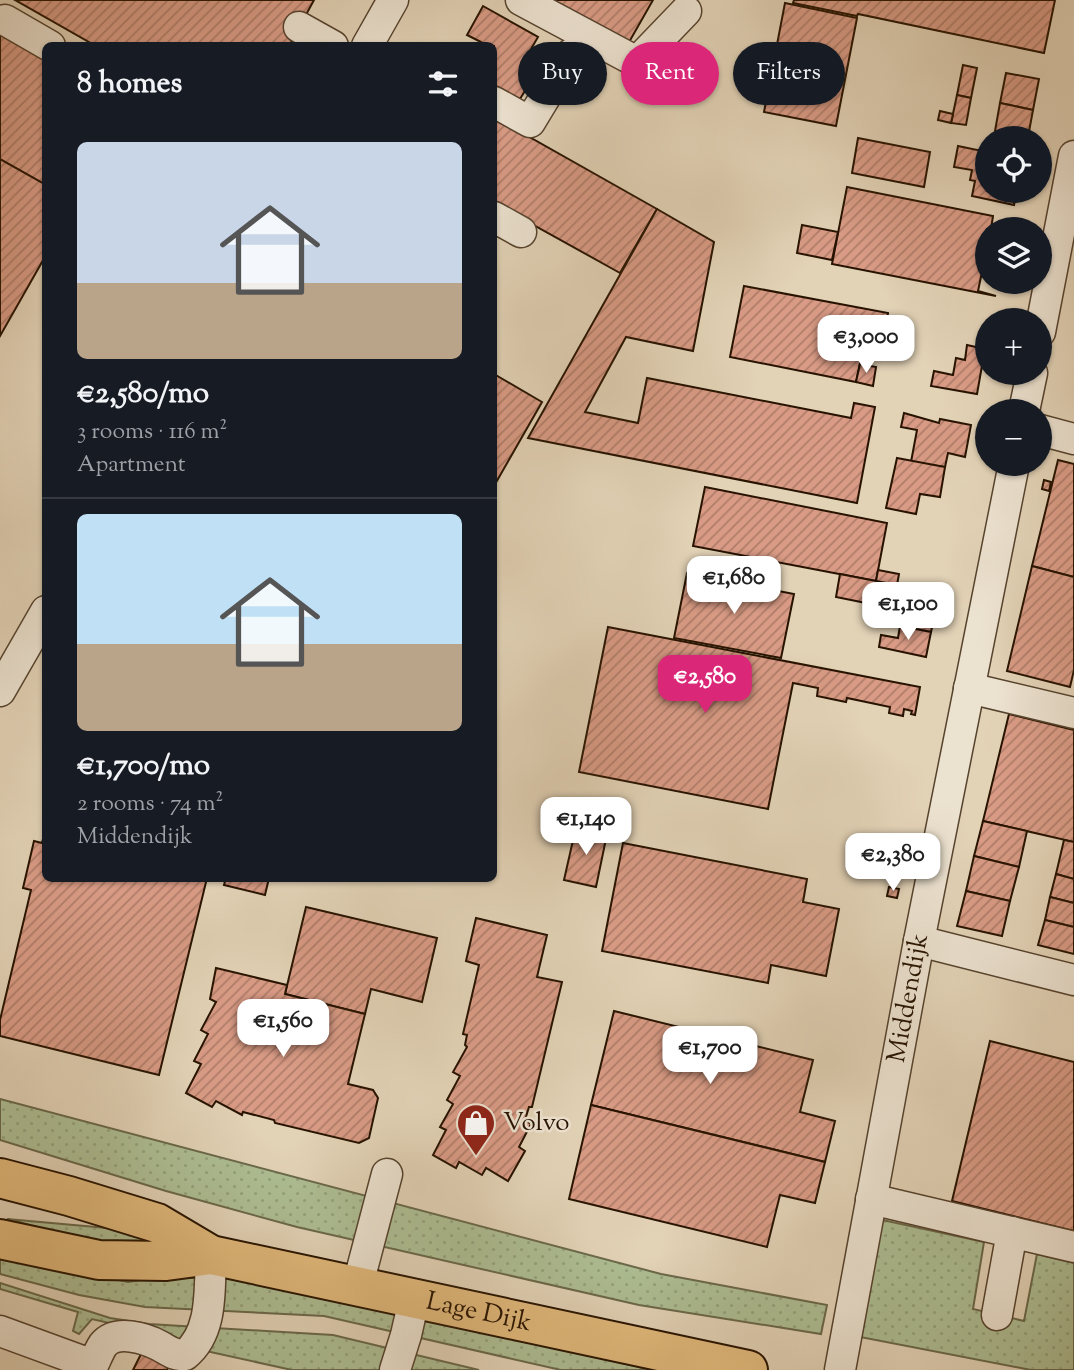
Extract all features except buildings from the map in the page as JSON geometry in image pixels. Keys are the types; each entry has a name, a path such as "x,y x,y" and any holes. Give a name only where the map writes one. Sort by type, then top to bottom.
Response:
{"main road":[{"name":"Lage Dijk","path":"0,1178 157,1223 211,1255 748,1370"},
{"name":"Lage Dijk","path":"0,1239 99,1261 166,1261 211,1255"}],"street":[{"path":"377,42 393,0"},
{"path":"521,0 637,62 686,11"},
{"path":"5,20 43,42"},
{"path":"299,27 326,42"},
{"path":"497,105 530,122 540,105"},
{"path":"1045,308 1074,159"},
{"path":"497,219 521,232"},
{"path":"1052,433 1074,439"},
{"name":"Middendijk","path":"840,1370 919,941 1012,476"},
{"path":"0,691 42,618"},
{"path":"969,688 1074,713"},
{"path":"919,941 1074,980"},
{"path":"357,1288 387,1174"},
{"path":"871,1199 1074,1247"},
{"path":"997,1315 1012,1232"},
{"path":"0,1331 50,1360 93,1365 104,1344 120,1337 143,1339 180,1356 189,1352 207,1318 211,1255"},
{"path":"190,1370 214,1318 211,1255"},
{"path":"395,1370 414,1300"}],"green space":[{"path":"0,1099 661,1274 827,1305 821,1334 639,1305 297,1227 166,1191 0,1140"},
{"path":"7,1219 107,1228 178,1245 90,1241"},
{"path":"878,1219 984,1242 973,1309 1024,1321 1037,1254 1074,1263 1074,1370 1031,1370 855,1336"},
{"path":"0,1255 128,1282 155,1278 238,1278 653,1370 561,1370 324,1316 145,1307 79,1295 0,1274"},
{"path":"0,1283 110,1318 149,1324 333,1335 479,1370 292,1370 165,1342 131,1328 92,1319 79,1334 73,1331 78,1312 0,1289"}],"place":[{"name":"Volvo","path":"476,1157"}]}
